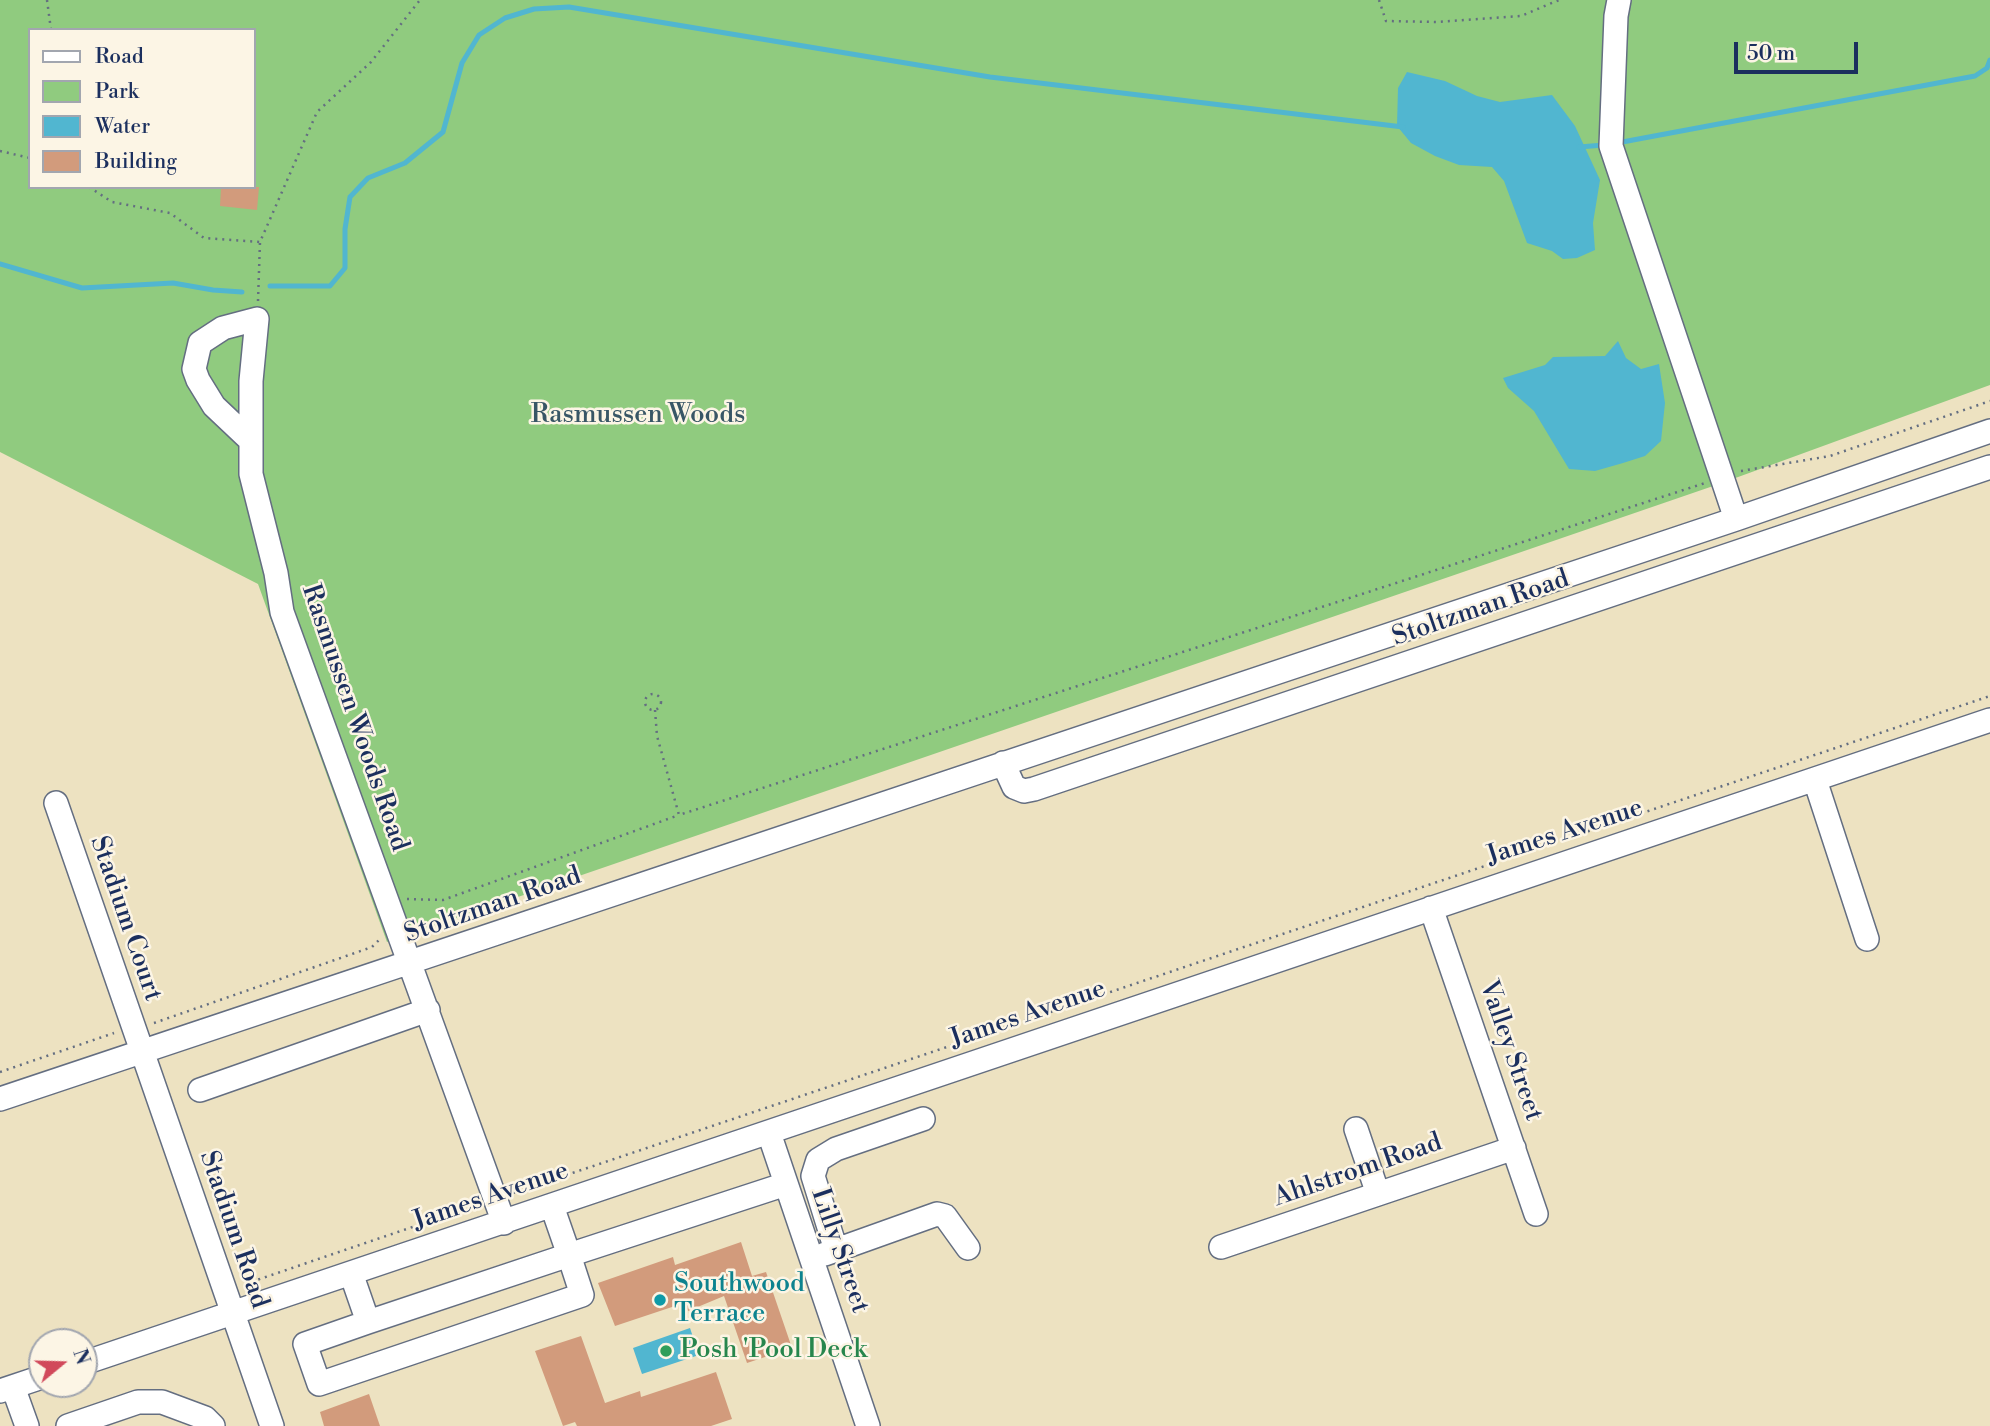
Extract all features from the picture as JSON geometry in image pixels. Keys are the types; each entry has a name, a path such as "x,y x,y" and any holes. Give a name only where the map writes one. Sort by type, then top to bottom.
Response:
{"street":[{"path":"1619,0 1616,16 1611,146 1736,519"},
{"path":"251,441 214,405 194,369 200,343 223,328 257,319"},
{"name":"Rasmussen Woods Road","path":"257,319 251,381 251,474 276,573 282,612 504,1223"},
{"name":"Stoltzman Road","path":"0,1099 411,964 1736,519 1990,431"},
{"name":"Stoltzman Road","path":"1003,764 1014,787 1024,792 1034,789 1990,467"},
{"name":"James Avenue","path":"98,1358 1990,720"},
{"path":"1815,780 1867,939"},
{"name":"Stadium Court","path":"56,803 141,1053"},
{"name":"Valley Street","path":"1431,908 1536,1214"},
{"path":"200,1090 428,1010"},
{"name":"Stadium Road","path":"141,1053 272,1426"},
{"path":"853,1104 866,1139"},
{"path":"836,1250 813,1176 818,1160 836,1149 923,1119"},
{"path":"1356,1129 1378,1194"},
{"name":"Lilly Street","path":"769,1133 868,1426"},
{"name":"Ahlstrom Road","path":"1221,1247 1514,1148"},
{"path":"552,1206 569,1255 582,1295 319,1384 305,1344 569,1255 786,1184"},
{"path":"812,1259 937,1213 945,1216 968,1248"},
{"path":"351,1273 368,1322"},
{"path":"27,1426 7,1389 28,1382"},
{"path":"68,1426 138,1402 162,1402 205,1418 213,1426"}],"path":[{"path":"47,0 51,28"},
{"path":"257,319 260,242 317,112 371,62 420,0"},
{"path":"1379,0 1386,22 1437,22 1521,16 1559,0"},
{"path":"0,151 28,158"},
{"path":"92,189 112,202 170,213 204,238 260,242"},
{"path":"383,887 410,900 443,900 679,815 1740,471 1830,456 1990,401"},
{"path":"657,694 662,699 662,706 655,710 645,708 643,701 649,695 657,694"},
{"path":"225,1290 1990,695"},
{"path":"655,710 657,736 679,815"},
{"path":"0,1072 133,1027 153,1023 372,947 389,932"}],"green space":[{"name":"Rasmussen Woods","path":"0,0 1990,0 1990,385 1719,484 387,942 258,584 0,452"}],"water":[{"path":"1407,72 1445,81 1477,96 1500,102 1552,95 1575,126 1600,180 1593,223 1595,250 1577,258 1563,259 1552,251 1527,243 1504,181 1492,167 1459,165 1411,143 1397,126 1398,88"},
{"path":"1618,341 1626,358 1641,369 1659,364 1665,403 1661,441 1645,456 1623,463 1595,471 1569,469 1534,411 1508,388 1503,378 1545,365 1553,357 1605,356"},
{"name":"Posh 'Pool Deck","path":"690,1328 699,1355 642,1374 633,1348"}],"building":[{"path":"259,187 257,210 220,206 221,189"},
{"name":"Southwood Terrace","path":"741,1242 752,1276 766,1272 792,1348 747,1363 724,1296 688,1311 684,1303 615,1326 598,1283 673,1257 675,1265"},
{"name":"Southwood Terrace","path":"581,1336 605,1403 640,1391 641,1397 716,1372 732,1419 711,1426 577,1426 575,1422 563,1426 535,1351"},
{"path":"369,1394 380,1426 324,1426 320,1412"}],"waterway":[{"path":"270,286 330,286 345,268 345,229 350,197 368,178 405,163 443,132 462,63 479,35 505,18 534,9 569,7 990,77 1403,127"},
{"path":"1617,143 1975,76 1987,68 1990,60"},
{"path":"1579,147 1604,145"},
{"path":"0,264 82,288 173,283 242,292"}],"place":[{"name":"Southwood Terrace","path":"660,1300"},
{"name":"Posh 'Pool Deck","path":"666,1351"}]}
